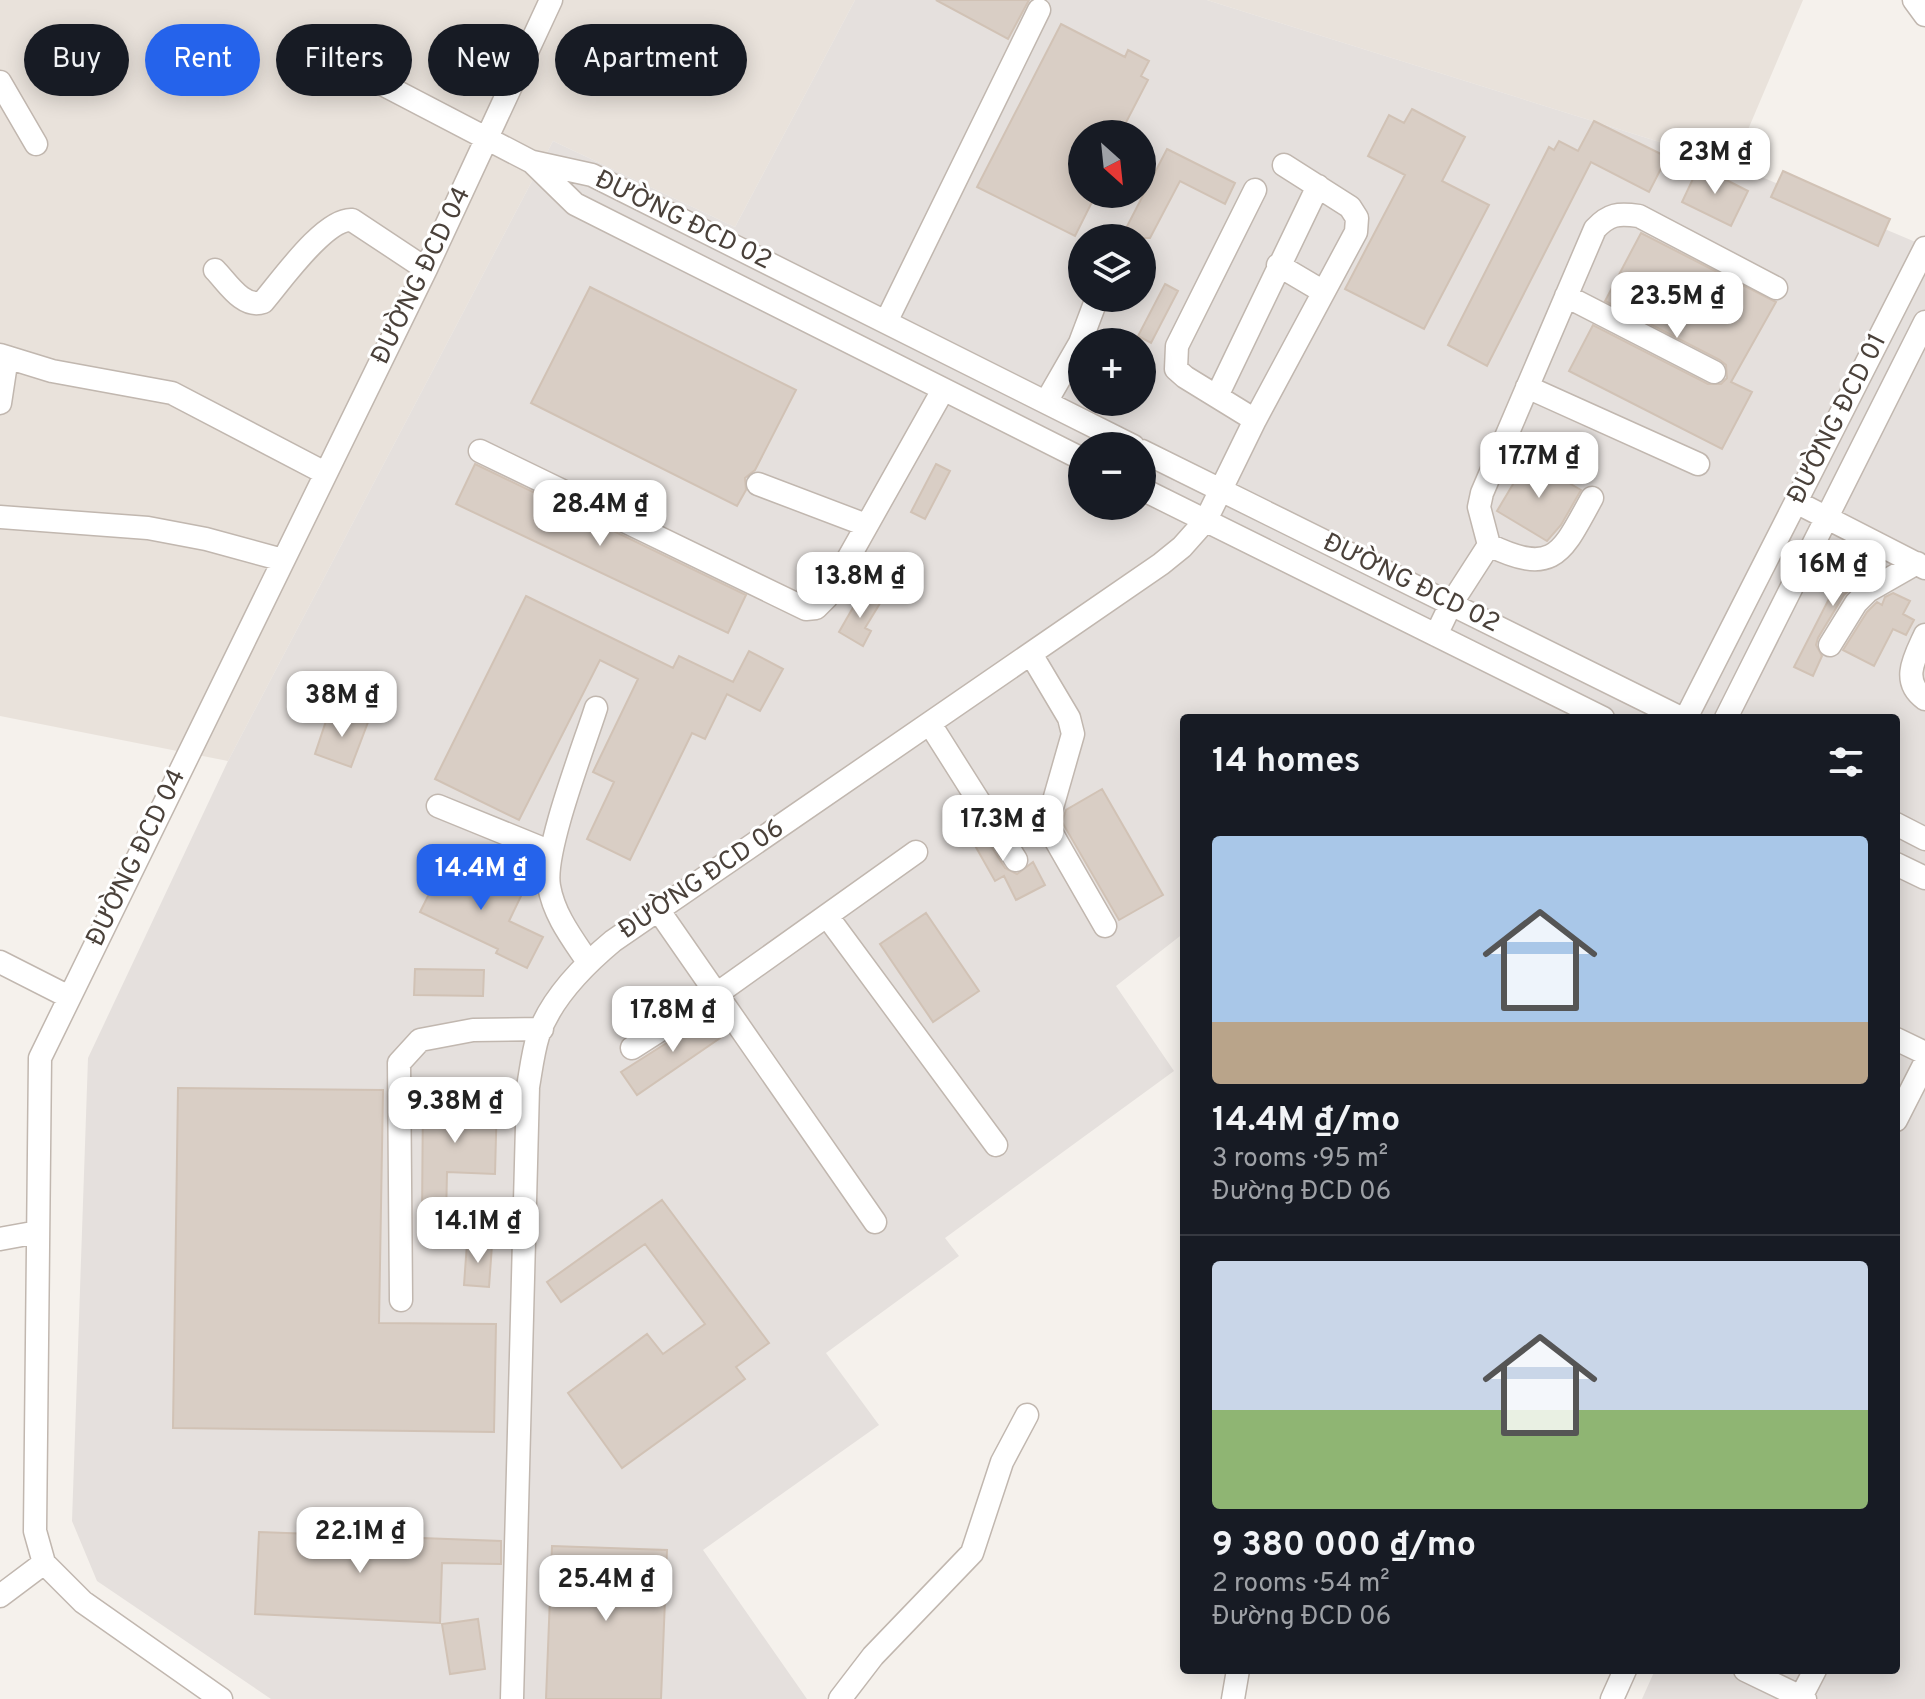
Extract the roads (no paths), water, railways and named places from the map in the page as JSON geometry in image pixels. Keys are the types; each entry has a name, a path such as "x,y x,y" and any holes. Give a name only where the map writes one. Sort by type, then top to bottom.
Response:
{"street":[{"name":"ĐƯỜNG ĐCD 04","path":"44,1563 35,1531 40,1058 426,269 551,0"},
{"path":"1914,0 1925,15"},
{"path":"886,322 1039,10"},
{"path":"0,82 36,144"},
{"path":"405,96 532,162"},
{"name":"ĐƯỜNG ĐCD 02","path":"532,162 592,175 1105,432"},
{"name":"ĐƯỜNG ĐCD 02","path":"532,162 575,204 1068,452"},
{"path":"1217,396 1318,186 1284,165"},
{"name":"ĐƯỜNG ĐCD 06","path":"512,1699 528,1087 542,1029 565,990 588,962 613,941 1172,555 1206,520 1322,291 1356,232 1357,218 1350,207 1318,186"},
{"path":"1255,190 1177,346 1174,358 1176,369 1255,420"},
{"path":"1436,635 1451,604 1489,545 1479,507 1482,493 1595,229 1606,216 1620,213 1639,216 1776,288"},
{"path":"215,270 246,302 255,305 263,302 303,255 333,224 343,219 352,220 426,269"},
{"name":"ĐƯỜNG ĐCD 01","path":"1686,714 1925,248"},
{"path":"1278,265 1322,291"},
{"path":"1566,296 1714,372"},
{"path":"1046,402 1080,343 1092,312"},
{"name":"ĐƯỜNG ĐCD 01","path":"1728,714 1925,322"},
{"path":"0,403 4,356 52,371 172,393 325,473"},
{"path":"1527,387 1698,464"},
{"path":"480,451 806,609 816,608 826,598 943,390"},
{"name":"ĐƯỜNG ĐCD 02","path":"1156,458 1676,714"},
{"path":"758,484 866,525"},
{"name":"ĐƯỜNG ĐCD 02","path":"1156,496 1595,714"},
{"path":"1489,545 1509,555 1532,559 1556,555 1566,545 1592,498"},
{"path":"1796,502 1921,566"},
{"path":"0,517 148,528 206,539 283,560"},
{"path":"1830,645 1868,591 1921,566"},
{"path":"1925,635 1912,664 1910,679 1925,699"},
{"path":"1031,654 1069,718 1073,734 1047,825 1105,926"},
{"path":"588,962 556,909 548,883 551,852 596,708"},
{"path":"930,724 1016,860"},
{"path":"438,806 551,852"},
{"path":"1900,826 1925,839"},
{"path":"632,1048 718,993 916,852"},
{"path":"1900,866 1925,878"},
{"path":"659,911 875,1222"},
{"path":"827,916 996,1145"},
{"path":"0,962 69,997"},
{"path":"401,1300 399,1063 420,1040 473,1030 542,1029"},
{"path":"1900,1041 1925,1053"},
{"path":"1900,1112 1925,1063"},
{"path":"0,1239 38,1232"},
{"path":"840,1699 873,1656 972,1553 1002,1462 1027,1415"},
{"path":"0,1596 44,1563 83,1602 221,1699"},
{"path":"1233,1699 1237,1674"},
{"path":"1612,1699 1623,1674"},
{"path":"1753,1674 1803,1698 1813,1674"}]}
